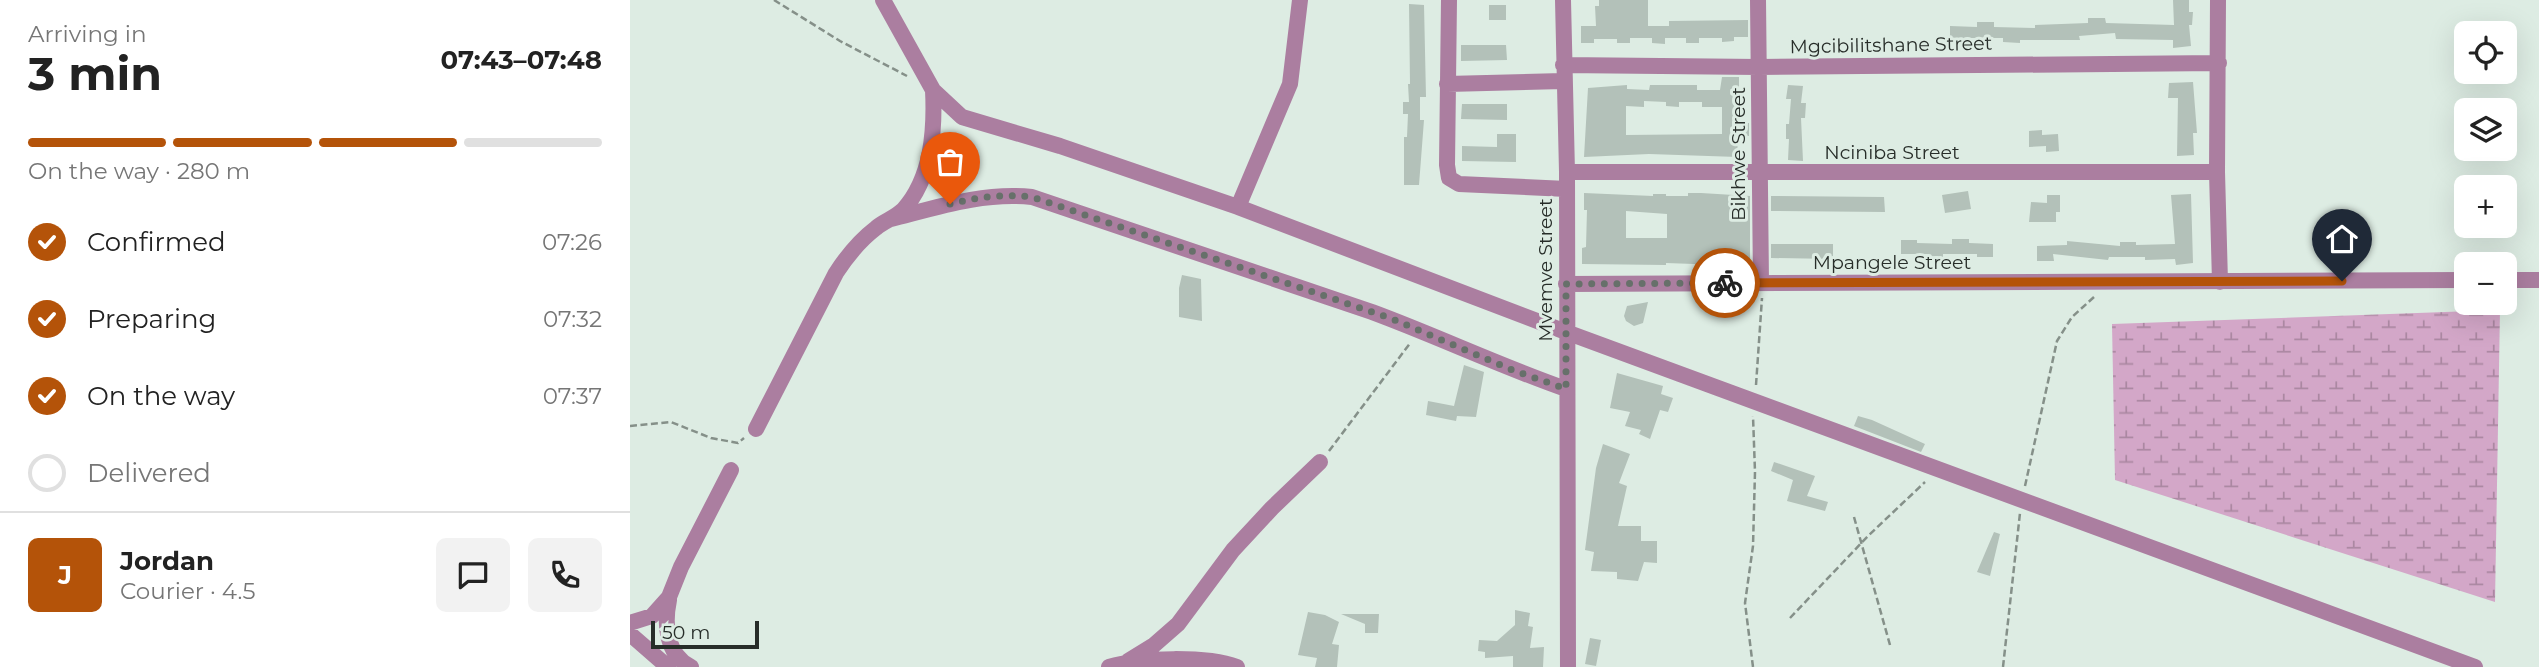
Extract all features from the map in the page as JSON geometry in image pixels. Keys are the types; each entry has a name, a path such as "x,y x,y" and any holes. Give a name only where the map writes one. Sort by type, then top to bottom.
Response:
{"street":[{"path":"883,0 933,90 962,117 1060,146 1238,207 1931,468 2022,499 2475,667"},
{"path":"1238,207 1290,84 1300,0"},
{"name":"Nciniba Street","path":"1449,0 1447,165 1449,178 1458,184 1758,173 2217,172"},
{"name":"Mvemve Street","path":"1563,0 1567,181 1568,667"},
{"name":"Bikhwe Street","path":"1758,0 1761,283"},
{"path":"2218,0 2217,172 2220,282"},
{"name":"Mgcibilitshane Street","path":"1447,84 1563,73 1759,67 2218,62"},
{"path":"755,429 849,254 864,238 903,209 917,188 928,160 934,122 933,90"},
{"path":"891,219 972,198 1006,194 1032,197 1420,330 1510,369 1566,389"},
{"name":"Mpangele Street","path":"1566,284 2454,280"},
{"path":"2517,280 2539,280"},
{"path":"1109,667 1128,661 1154,645 1178,624 1233,550 1320,462"},
{"path":"691,667 680,662 669,642 665,617 669,597 681,567 731,470"},
{"path":"630,623 652,617 669,597"},
{"path":"630,634 668,667"},
{"path":"1128,661 1219,660 1237,667"}],"path":[{"path":"774,0 840,41 910,78"},
{"path":"2003,667 2022,499 2057,341 2077,311 2118,282"},
{"path":"1753,667 1745,604 1753,545 1753,401 1757,379 1761,283"},
{"path":"1320,462 1420,330"},
{"path":"630,426 671,422 711,438 738,443 755,429"},
{"path":"1790,618 1860,544 1926,482"},
{"path":"1854,517 1890,645"}],"green space":[{"path":"2454,312 2454,315 2500,315 2495,602 2115,480 2112,324"}],"building":[{"path":"1599,0 1648,0 1648,26 1669,26 1669,21 1748,20 1748,37 1734,37 1734,41 1722,42 1722,38 1699,38 1699,43 1686,43 1686,38 1665,38 1665,44 1652,43 1652,38 1630,38 1630,43 1617,43 1617,39 1594,39 1594,43 1581,43 1581,26 1596,26 1595,6 1599,6"},
{"path":"2173,0 2189,0 2189,12 2193,12 2192,25 2189,25 2191,46 2173,48 2173,40 2116,39 2115,33 2079,36 2080,40 2020,40 2020,43 2003,42 2003,38 1968,38 1968,42 1950,42 1950,26 1977,27 1977,22 1994,22 1994,27 2035,28 2035,25 2088,23 2088,18 2105,18 2106,23 2174,25"},
{"path":"1409,4 1424,5 1426,97 1420,97 1420,120 1424,120 1419,185 1404,185 1404,137 1407,137 1408,114 1403,114 1403,102 1409,102"},
{"path":"1489,5 1506,5 1506,20 1489,20"},
{"path":"1461,45 1506,45 1507,60 1461,61"},
{"path":"1722,77 1739,77 1739,123 1749,123 1749,136 1737,136 1738,157 1649,154 1584,157 1588,88 1627,85 1627,89 1649,90 1650,85 1697,85 1697,90 1720,90","holes":["1644,101 1666,102 1666,106 1679,107 1679,102 1702,102 1702,107 1722,107 1722,134 1626,135 1626,106 1644,107"]},
{"path":"2193,82 2197,133 2193,133 2194,155 2177,156 2178,98 2168,98 2169,83"},
{"path":"1788,85 1803,86 1801,103 1806,103 1805,118 1801,118 1803,161 1788,160 1789,139 1786,139 1786,124 1789,124 1791,99 1786,99"},
{"path":"1462,104 1507,104 1507,120 1461,119"},
{"path":"2042,130 2042,135 2058,134 2059,151 2046,152 2046,146 2029,147 2029,131"},
{"path":"1497,134 1516,134 1516,162 1462,161 1462,146 1497,147"},
{"path":"1968,191 1971,209 1945,213 1942,195"},
{"path":"1584,193 1688,196 1688,193 1701,193 1750,196 1750,266 1582,264 1582,248 1586,247 1587,210 1584,210","holes":["1626,211 1667,214 1667,238 1626,238"]},
{"path":"2191,194 2193,263 2176,265 2175,259 2109,257 2108,260 2053,254 2054,261 2037,261 2037,246 2067,245 2067,241 2120,246 2120,242 2136,242 2136,245 2175,244 2171,195"},
{"path":"2047,195 2060,195 2060,212 2056,212 2056,222 2029,222 2031,202 2047,203"},
{"path":"1771,196 1884,197 1885,212 1771,211"},
{"path":"1952,239 1993,244 1993,257 1943,254 1943,259 1927,258 1927,254 1901,254 1901,240 1952,244"},
{"path":"1771,244 1833,244 1833,259 1771,258"},
{"path":"1182,275 1201,279 1202,321 1179,317"},
{"path":"1648,302 1643,323 1634,326 1626,321 1624,316 1627,306"},
{"path":"1464,365 1484,372 1476,417 1457,416 1456,421 1426,415 1428,401 1454,406"},
{"path":"1617,373 1663,386 1661,394 1673,398 1668,412 1660,410 1650,439 1639,434 1641,430 1625,426 1630,412 1610,408"},
{"path":"1858,416 1925,444 1921,452 1854,426"},
{"path":"1603,444 1630,454 1619,483 1627,486 1618,526 1641,526 1641,541 1657,541 1657,563 1644,562 1638,581 1617,579 1617,572 1591,571 1594,552 1585,550 1596,468"},
{"path":"1774,462 1815,476 1807,496 1828,502 1825,511 1787,501 1793,480 1771,471"},
{"path":"1994,532 2000,534 1990,576 1977,572"},
{"path":"1515,610 1530,613 1528,626 1533,627 1530,648 1544,647 1543,667 1513,667 1513,656 1485,658 1485,652 1478,651 1479,640 1497,641 1515,625"},
{"path":"1308,612 1325,615 1339,622 1332,644 1339,645 1337,667 1315,667 1317,658 1298,655"},
{"path":"1341,614 1379,614 1378,633 1365,633 1365,624"},
{"path":"1590,638 1601,640 1596,666 1585,664"}],"way so far":[{"path":"950,204 1006,194 1032,197 1390,318 1510,369 1566,389 1566,284 1725,283"}],"route":[{"path":"1725,283 2342,281"}]}
